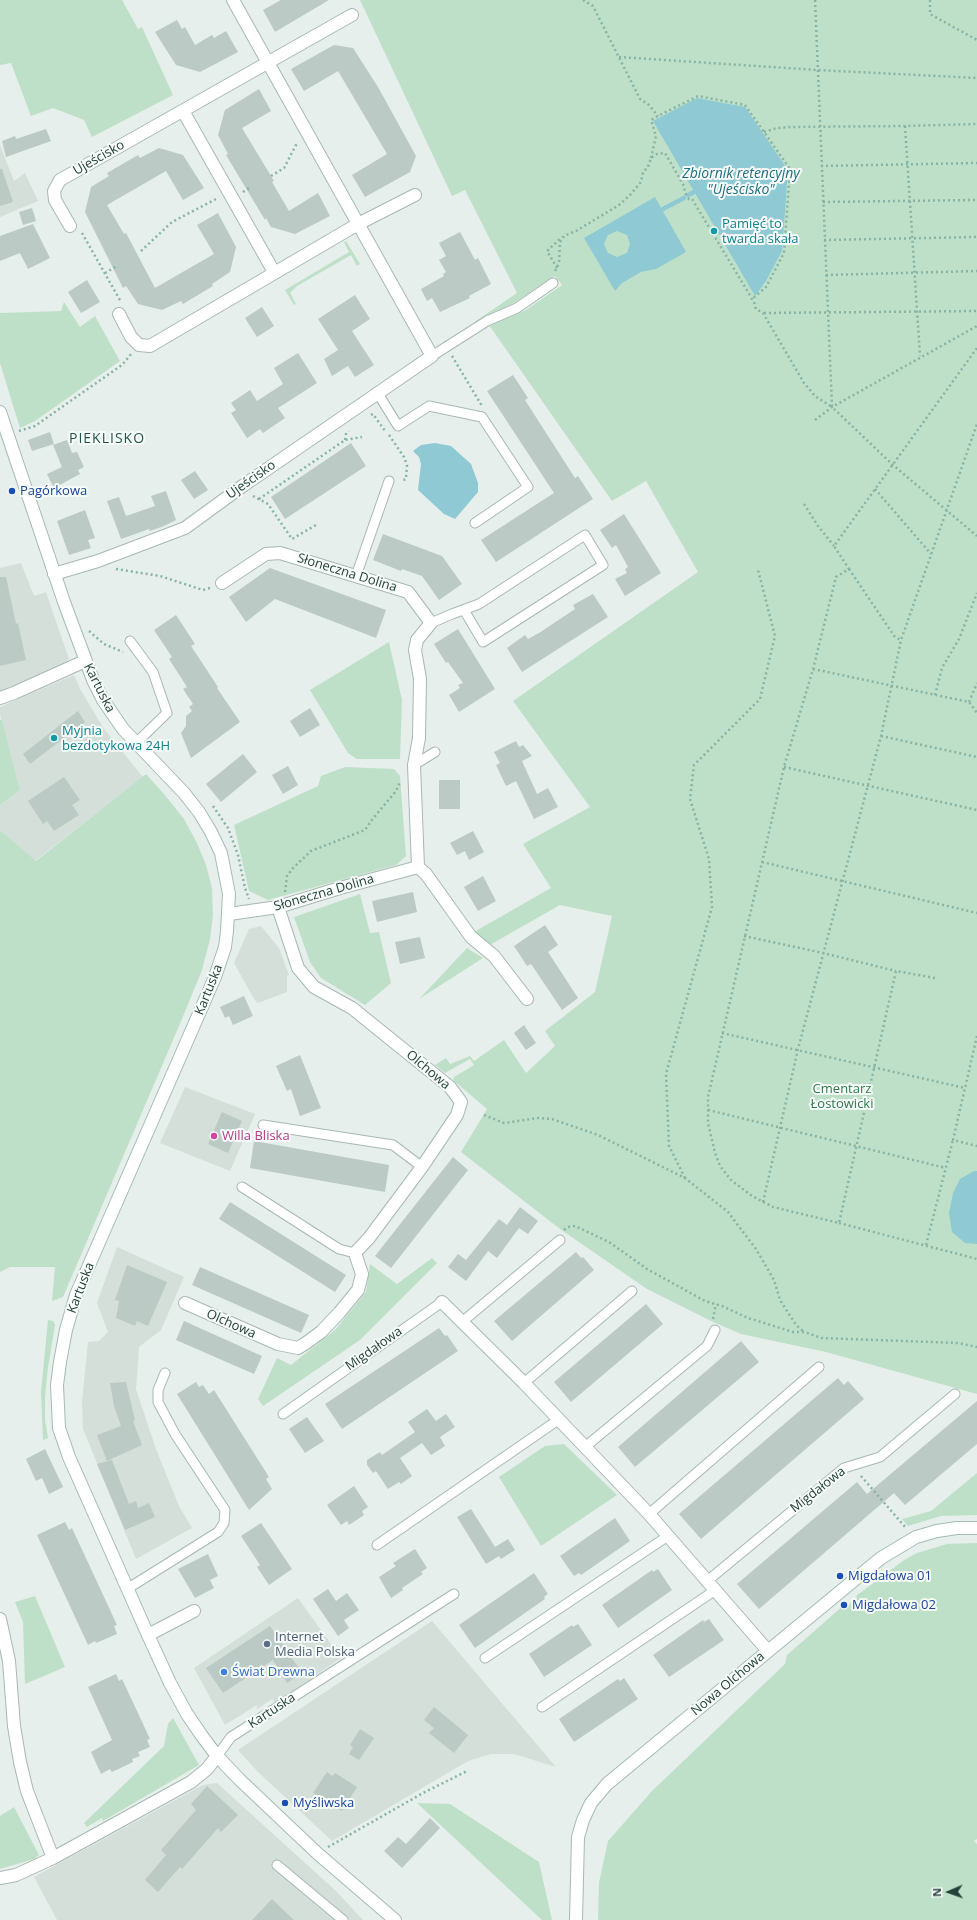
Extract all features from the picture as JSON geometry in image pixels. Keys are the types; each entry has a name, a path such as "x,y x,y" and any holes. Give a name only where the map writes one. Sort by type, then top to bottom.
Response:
{"street":[{"path":"233,0 432,356"},
{"name":"Ujeścisko","path":"75,228 56,200 54,191 60,180 183,111 267,61 352,15"},
{"path":"183,111 274,272"},
{"path":"121,310 130,337 139,344 150,346 358,224 415,195"},
{"name":"Ujeścisko","path":"54,574 98,561 184,528 377,392 432,356"},
{"name":"Kartuska","path":"0,412 54,574 85,661 103,700 113,716 184,793 199,812 221,853 229,894 230,914 225,947 215,977 76,1295 66,1330 57,1385 57,1414 62,1440 127,1589 187,1714 217,1756 240,1780 317,1853 395,1920"},
{"name":"Słoneczna Dolina","path":"222,583 266,554 280,553 408,592 431,623"},
{"path":"431,623 416,640 414,650 420,679 419,738 414,765 418,867 426,874 471,937 494,956 527,999"},
{"path":"0,698 85,661"},
{"name":"Słoneczna Dolina","path":"230,914 282,906 340,888 418,867"},
{"name":"Olchowa","path":"185,1303 278,1344 298,1348 321,1332 358,1290 362,1274 355,1253 422,1167 457,1115 461,1102 450,1087 352,1008 314,987 298,968 282,906"},
{"name":"Migdałowa","path":"442,1302 524,1383 649,1514 768,1651"},
{"name":"Nowa Olchowa","path":"576,1920 578,1837 583,1820 591,1803 607,1784 881,1558 916,1538 937,1531 957,1528 977,1528"},
{"path":"148,1635 194,1611"},
{"path":"0,1619 9,1661 14,1726 20,1762 27,1791 53,1858"},
{"path":"0,1878 16,1875 53,1858 191,1782 207,1769 217,1756"}],"lane":[{"name":"Ujeścisko","path":"432,356 487,321 516,308 553,283"},
{"path":"377,392 398,426 429,406 482,417 528,487 475,523"},
{"path":"356,576 389,481"},
{"path":"431,623 479,604 584,535 602,565 483,642 464,610"},
{"path":"130,641 153,672 166,713 136,742"},
{"path":"414,765 435,752"},
{"path":"263,1125 393,1145 422,1167"},
{"path":"242,1187 339,1249 355,1253"},
{"path":"462,1322 560,1240"},
{"path":"524,1383 632,1291"},
{"name":"Migdałowa","path":"283,1414 442,1302"},
{"path":"585,1447 707,1346 715,1330"},
{"path":"649,1514 819,1367"},
{"path":"127,1589 218,1532 224,1523 224,1510 175,1434 158,1402 158,1390 165,1373"},
{"name":"Migdałowa","path":"542,1707 710,1586 844,1468 880,1457 954,1394"},
{"path":"377,1545 558,1420"},
{"path":"485,1658 668,1536"},
{"name":"Kartuska","path":"217,1756 231,1737 454,1594"},
{"path":"277,1865 343,1920"}],"path":[{"path":"584,0 593,6 640,99 649,105 658,116"},
{"path":"815,0 819,126 832,407"},
{"path":"930,0 930,14 977,40"},
{"path":"619,57 817,70 977,78"},
{"path":"564,236 560,242 557,269 547,251 564,236 601,217 630,195 641,182 643,172 648,167 651,158 656,136 651,120 698,96 745,105 790,169 784,253 766,287 752,299"},
{"path":"764,132 777,128 819,126 977,124"},
{"path":"905,126 920,356"},
{"path":"271,176 284,168 292,149 300,139 308,134"},
{"path":"651,158 657,154 665,153 684,186 685,193 689,199 692,199 752,299 756,309 763,313 804,383 815,396 832,407 893,465 977,536"},
{"path":"821,166 977,164"},
{"path":"141,251 172,222 229,192"},
{"path":"823,202 977,200"},
{"path":"75,228 105,273 121,310"},
{"path":"824,240 977,237"},
{"path":"105,273 117,266"},
{"path":"826,275 977,270"},
{"path":"763,313 917,310 977,311"},
{"path":"815,420 832,407 920,356 977,326"},
{"path":"16,432 34,426 122,365 139,344"},
{"path":"834,546 977,348"},
{"path":"454,358 482,404 482,417"},
{"path":"369,416 373,414 404,457 407,464 408,473 406,479 399,482 389,481"},
{"path":"763,1202 798,1049 841,882 868,785 892,685 901,640 977,424"},
{"path":"345,440 346,434 354,427"},
{"path":"259,499 345,440 362,437"},
{"path":"875,489 931,554"},
{"path":"250,494 268,504 292,539 316,525"},
{"path":"804,504 895,637 901,640"},
{"path":"98,561 109,568 160,576 203,590 222,583"},
{"path":"849,569 836,577 813,669 784,767 708,1097 710,1137 720,1166 739,1187 773,1207 977,1259"},
{"path":"685,1178 669,1146 666,1074 712,907 708,860 690,798 694,764 760,699 775,636 758,570"},
{"path":"935,695 942,668 959,639 977,593"},
{"path":"85,628 95,634 104,644 118,651 141,656"},
{"path":"813,669 969,702 977,713"},
{"path":"969,702 977,683"},
{"path":"880,736 977,757"},
{"path":"282,906 287,876 293,868 310,851 365,830 371,820 396,791 407,771 414,765"},
{"path":"784,767 977,810"},
{"path":"762,862 841,882 977,913"},
{"path":"744,936 935,978"},
{"path":"839,1223 855,1144 896,970"},
{"path":"722,1033 965,1088"},
{"path":"926,1245 953,1140 977,1036"},
{"path":"708,1110 779,1128 855,1144 946,1168"},
{"path":"484,1115 504,1123 538,1118 552,1119 598,1135 685,1178 728,1212 756,1249 774,1280 780,1300 796,1325 805,1332 821,1338 958,1342 977,1347"},
{"path":"953,1140 977,1146"},
{"path":"560,1240 564,1230 568,1227 575,1226 609,1242 647,1269 705,1301 722,1306 748,1318 793,1332 805,1332"},
{"path":"857,1464 860,1474 906,1528"},
{"path":"317,1853 423,1793 468,1771"}],"shaded area":[{"path":"0,145 14,181 25,173 38,201 0,217"},
{"path":"21,563 34,596 46,592 69,659 62,665 0,693 0,568"},
{"path":"74,675 80,689 104,729 143,777 35,861 0,830 0,805 20,790 0,715 0,707"},
{"path":"261,926 279,948 289,975 287,976 287,992 258,1003 254,999 234,963 249,929"},
{"path":"185,1087 255,1114 230,1171 160,1143"},
{"path":"117,1247 184,1277 161,1330 139,1347 136,1389 156,1449 179,1506 192,1528 136,1559 83,1429 82,1401 88,1342 99,1341 108,1332 97,1303"},
{"path":"298,1598 341,1658 275,1703 272,1699 257,1709 257,1705 225,1725 194,1668"},
{"path":"432,1621 556,1767 514,1754 491,1754 468,1761 332,1841 257,1771 238,1750"},
{"path":"217,1783 336,1891 363,1920 57,1920 34,1877 203,1785"}],"green space":[{"path":"0,0 122,0 138,29 142,27 173,95 92,137 84,120 53,108 31,116 11,63 0,65"},
{"name":"Cmentarz Łostowicki","path":"360,0 977,0 977,1394 826,1352 741,1334 711,1321 647,1289 560,1229 461,1152 487,1109 453,1080 454,1077 474,1065 470,1059 445,1073 435,1065 446,1058 450,1064 470,1056 474,1061 504,1040 526,1073 555,1046 545,1031 595,992 612,916 560,905 488,946 474,932 551,888 523,844 590,807 513,701 698,572 646,481 612,501 489,325 526,310 562,285 555,276 503,310 473,323 517,293 465,190 452,196"},
{"path":"346,241 360,264 357,266 351,255 297,286 290,293 296,304 294,305 285,290 349,252 344,242"},
{"path":"64,302 80,327 95,316 120,361 35,421 20,428 0,363 0,313 61,311"},
{"path":"389,642 402,700 400,759 357,759 348,753 310,690"},
{"path":"0,720 2,720 20,790 0,805"},
{"path":"345,767 394,769 400,776 406,856 396,865 268,900 249,891 234,825 318,786 321,776"},
{"path":"146,774 184,819 197,843 206,865 212,888 213,915 210,939 202,970 182,1019 63,1297 52,1301 55,1267 10,1267 0,1272 0,830 36,861"},
{"path":"360,894 370,933 379,932 391,983 365,1005 321,978 310,962 294,917"},
{"path":"467,948 483,958 419,999 438,979"},
{"path":"432,1258 437,1263 360,1340 263,1406 258,1399 277,1358 291,1365 335,1330 366,1292 370,1264 397,1284"},
{"path":"48,1320 53,1321 55,1325 45,1397 45,1420 48,1438 43,1440 41,1391"},
{"path":"564,1444 617,1495 541,1546 499,1477 545,1446"},
{"path":"977,1473 977,1515 941,1516 908,1526 902,1519 931,1511"},
{"path":"977,1543 977,1839 974,1841 977,1844 977,1920 598,1920 599,1883 608,1841 652,1791 785,1664 787,1655 844,1605 846,1607 857,1598 856,1596 904,1560 917,1553 947,1544"},
{"path":"35,1596 65,1667 25,1684 23,1622 15,1602"},
{"path":"173,1718 199,1765 103,1821 102,1818 87,1827 84,1823 164,1746 168,1724"},
{"path":"417,1803 450,1804 539,1862 552,1920 542,1920"},
{"path":"14,1807 39,1855 34,1859 0,1869 0,1816"}],"water":[{"name":"Zbiornik retencyjny \"Ujeścisko\"","path":"697,98 745,107 788,170 782,251 766,281 755,296 653,121"},
{"name":"Zbiornik retencyjny \"Ujeścisko\"","path":"655,197 686,252 656,269 641,272 622,283 615,291 584,238","holes":["617,231 627,235 630,244 627,253 617,257 608,253 604,244 608,235"]},
{"path":"435,443 451,446 471,464 478,483 478,492 455,519 444,514 418,490 421,464 419,457 413,451 421,445"},
{"path":"974,1171 977,1171 977,1244 965,1243 952,1232 949,1213 953,1193 960,1179"}],"building":[{"path":"281,0 329,0 275,32 263,10"},
{"path":"177,20 182,29 185,27 195,45 212,35 214,38 226,31 238,52 200,72 176,65 155,32"},
{"path":"334,45 353,48 378,87 416,156 410,172 365,197 352,175 387,154 338,71 304,91 291,69"},
{"path":"259,89 271,111 242,128 274,181 272,182 289,211 318,193 330,216 295,234 271,227 266,218 265,220 226,155 228,154 218,135 225,110"},
{"path":"46,129 51,141 6,157 2,141 15,136 16,139"},
{"path":"159,148 183,155 204,188 183,200 166,171 107,205 124,234 126,233 155,288 214,254 197,225 218,213 236,247 230,272 212,284 213,286 183,304 181,301 162,310 138,304 126,286 123,288 85,212 91,187 109,176 107,173 138,155 140,158"},
{"path":"0,169 2,169 13,202 0,206"},
{"path":"32,208 36,221 23,225 19,212"},
{"path":"33,224 50,258 28,269 20,253 0,261 0,236"},
{"path":"460,232 475,260 478,258 491,284 469,296 470,298 440,312 432,298 427,301 421,289 444,276 443,274 446,272 439,260 446,256 439,243"},
{"path":"87,280 100,302 81,313 68,292"},
{"path":"355,295 370,319 352,331 374,365 355,377 348,366 332,376 324,359 338,350 318,319"},
{"path":"262,307 274,326 257,337 245,318"},
{"path":"298,353 317,383 278,408 285,418 263,433 260,429 247,438 231,413 236,410 231,403 250,390 257,401 283,384 274,368"},
{"path":"513,375 528,398 525,400 575,478 578,476 593,499 496,562 481,540 554,493 487,391"},
{"path":"50,432 54,444 32,451 28,440"},
{"path":"67,440 72,453 77,452 84,467 78,470 80,474 54,488 47,474 62,467 53,445"},
{"path":"351,443 366,466 285,519 271,497"},
{"path":"195,471 208,490 194,499 181,480"},
{"path":"166,491 176,520 150,531 149,529 121,539 107,501 119,497 126,516 155,506 151,496"},
{"path":"85,510 95,538 88,540 91,548 69,555 57,521"},
{"path":"624,514 661,573 625,596 615,579 627,573 625,569 628,567 616,545 612,548 600,530"},
{"path":"383,534 442,556 462,584 439,600 422,576 402,569 401,571 373,560"},
{"path":"270,568 386,610 376,638 275,599 246,622 229,597"},
{"path":"0,577 6,577 16,624 18,623 26,660 0,666"},
{"path":"593,594 608,617 522,672 507,648 525,635 528,639 539,633 575,609 573,605"},
{"path":"176,615 195,644 191,646 240,722 191,758 181,733 186,726 186,716 192,711 189,707 193,704 183,689 187,687 169,659 172,657 154,630"},
{"path":"458,629 495,689 459,712 449,695 460,688 458,685 463,683 448,662 446,663 434,644"},
{"path":"310,708 320,725 300,737 290,721"},
{"name":"Myjnia bezdotykowa 24H","path":"78,711 85,722 30,764 23,754"},
{"path":"516,741 519,747 523,745 532,756 522,761 537,794 548,788 558,807 534,819 516,781 506,786 496,765 500,763 494,752"},
{"path":"243,754 257,772 221,802 206,784"},
{"path":"288,766 298,785 283,794 272,775"},
{"path":"64,777 80,800 72,805 79,815 54,831 47,821 43,824 28,801"},
{"path":"439,780 460,780 460,809 439,809"},
{"path":"473,831 484,852 469,860 465,851 457,855 450,843"},
{"path":"483,876 496,901 478,911 464,887"},
{"path":"413,892 417,912 377,922 372,901"},
{"path":"545,925 558,945 548,952 578,998 562,1010 531,964 527,966 514,946"},
{"path":"420,937 425,958 400,964 395,942"},
{"path":"244,996 253,1016 233,1025 229,1016 225,1018 220,1007"},
{"path":"524,1025 536,1043 526,1050 514,1033"},
{"path":"300,1055 321,1108 300,1116 291,1089 287,1091 276,1066"},
{"path":"222,1112 242,1121 228,1153 208,1144"},
{"path":"254,1141 389,1165 385,1192 250,1168"},
{"path":"453,1157 468,1170 391,1268 375,1256"},
{"path":"230,1202 346,1275 335,1292 219,1219"},
{"path":"520,1207 538,1221 528,1234 519,1228 497,1258 488,1251 466,1281 448,1267 458,1254 466,1260 499,1219 507,1225"},
{"path":"576,1252 581,1258 583,1257 594,1270 512,1341 494,1321"},
{"path":"127,1265 167,1282 148,1326 137,1321 135,1326 116,1318 119,1301 115,1300"},
{"path":"200,1267 309,1315 301,1333 192,1285"},
{"path":"646,1304 663,1324 571,1402 554,1382"},
{"path":"184,1321 262,1356 254,1374 176,1340"},
{"path":"439,1328 445,1336 447,1335 458,1351 342,1429 325,1404"},
{"path":"741,1341 759,1362 635,1467 618,1447"},
{"path":"838,1378 844,1385 848,1381 864,1399 701,1539 679,1514"},
{"path":"126,1382 135,1420 133,1421 142,1445 107,1461 97,1435 121,1426 114,1406 110,1383"},
{"path":"196,1382 199,1387 203,1385 209,1394 214,1390 269,1477 266,1479 272,1489 249,1510 177,1394"},
{"path":"977,1401 977,1444 905,1505 894,1493 759,1609 737,1584 857,1482 867,1494"},
{"path":"427,1409 436,1421 446,1414 455,1427 440,1437 445,1446 431,1455 422,1443 400,1458 412,1476 401,1484 399,1482 388,1489 376,1471 373,1473 367,1465 367,1460 380,1452 382,1455 415,1432 408,1422"},
{"path":"307,1417 324,1441 305,1453 289,1429"},
{"path":"45,1449 63,1487 49,1494 42,1478 36,1481 26,1459"},
{"path":"112,1460 129,1504 136,1501 138,1508 149,1503 155,1517 125,1530 97,1464"},
{"path":"354,1486 368,1507 362,1511 364,1515 349,1525 347,1521 341,1525 327,1505"},
{"path":"471,1509 495,1547 508,1539 515,1550 501,1559 499,1556 486,1564 457,1517"},
{"path":"615,1518 630,1541 581,1575 579,1573 574,1576 560,1556"},
{"path":"65,1522 69,1530 72,1528 117,1625 114,1626 117,1634 96,1643 95,1641 88,1645 37,1535"},
{"path":"261,1523 292,1569 269,1585 257,1567 260,1565 241,1536"},
{"path":"415,1549 427,1568 421,1572 423,1574 402,1588 403,1590 391,1598 379,1577 396,1566 393,1563"},
{"path":"208,1554 218,1576 210,1580 214,1588 195,1598 178,1569"},
{"path":"658,1569 672,1590 618,1628 602,1605 652,1570 653,1572"},
{"path":"534,1573 548,1594 544,1597 545,1599 475,1648 459,1625"},
{"path":"328,1589 336,1601 347,1593 359,1610 344,1620 349,1628 338,1636 313,1599"},
{"path":"709,1619 724,1640 669,1677 653,1655 703,1620 704,1622"},
{"path":"578,1624 592,1645 544,1677 529,1654 572,1625 573,1627"},
{"path":"270,1626 302,1673 287,1683 273,1660 223,1693 206,1668"},
{"path":"116,1674 119,1681 122,1679 137,1711 150,1739 147,1740 150,1747 138,1752 140,1756 132,1759 133,1762 112,1772 110,1769 101,1774 91,1752 112,1740 88,1687"},
{"path":"624,1678 638,1699 574,1742 559,1719 618,1679 620,1681"},
{"path":"434,1707 468,1735 454,1753 429,1733 434,1728 424,1720"},
{"path":"360,1729 374,1738 359,1760 349,1754 353,1747 350,1745"},
{"path":"327,1772 332,1776 335,1773 357,1787 342,1811 313,1793"},
{"path":"207,1786 238,1815 221,1832 218,1828 182,1869 180,1867 158,1892 145,1880 166,1855 161,1850 196,1810 191,1804"},
{"path":"430,1818 440,1828 402,1868 384,1851 398,1837 406,1844"},
{"path":"272,1899 294,1920 252,1920"}],"waterway":[{"path":"688,195 694,192"},
{"path":"663,209 684,198"}],"place":[{"name":"Pamięć to twarda skała","path":"714,231"},
{"name":"Pagórkowa","path":"12,491"},
{"name":"Myjnia bezdotykowa 24H","path":"54,738"},
{"name":"Willa Bliska","path":"214,1136"},
{"name":"Migdałowa 01","path":"840,1576"},
{"name":"Migdałowa 02","path":"844,1605"},
{"name":"Internet Media Polska","path":"267,1644"},
{"name":"Świat Drewna","path":"224,1672"},
{"name":"Myśliwska","path":"285,1803"}],"district":[{"name":"PIEKLISKO","path":"107,439"}]}
